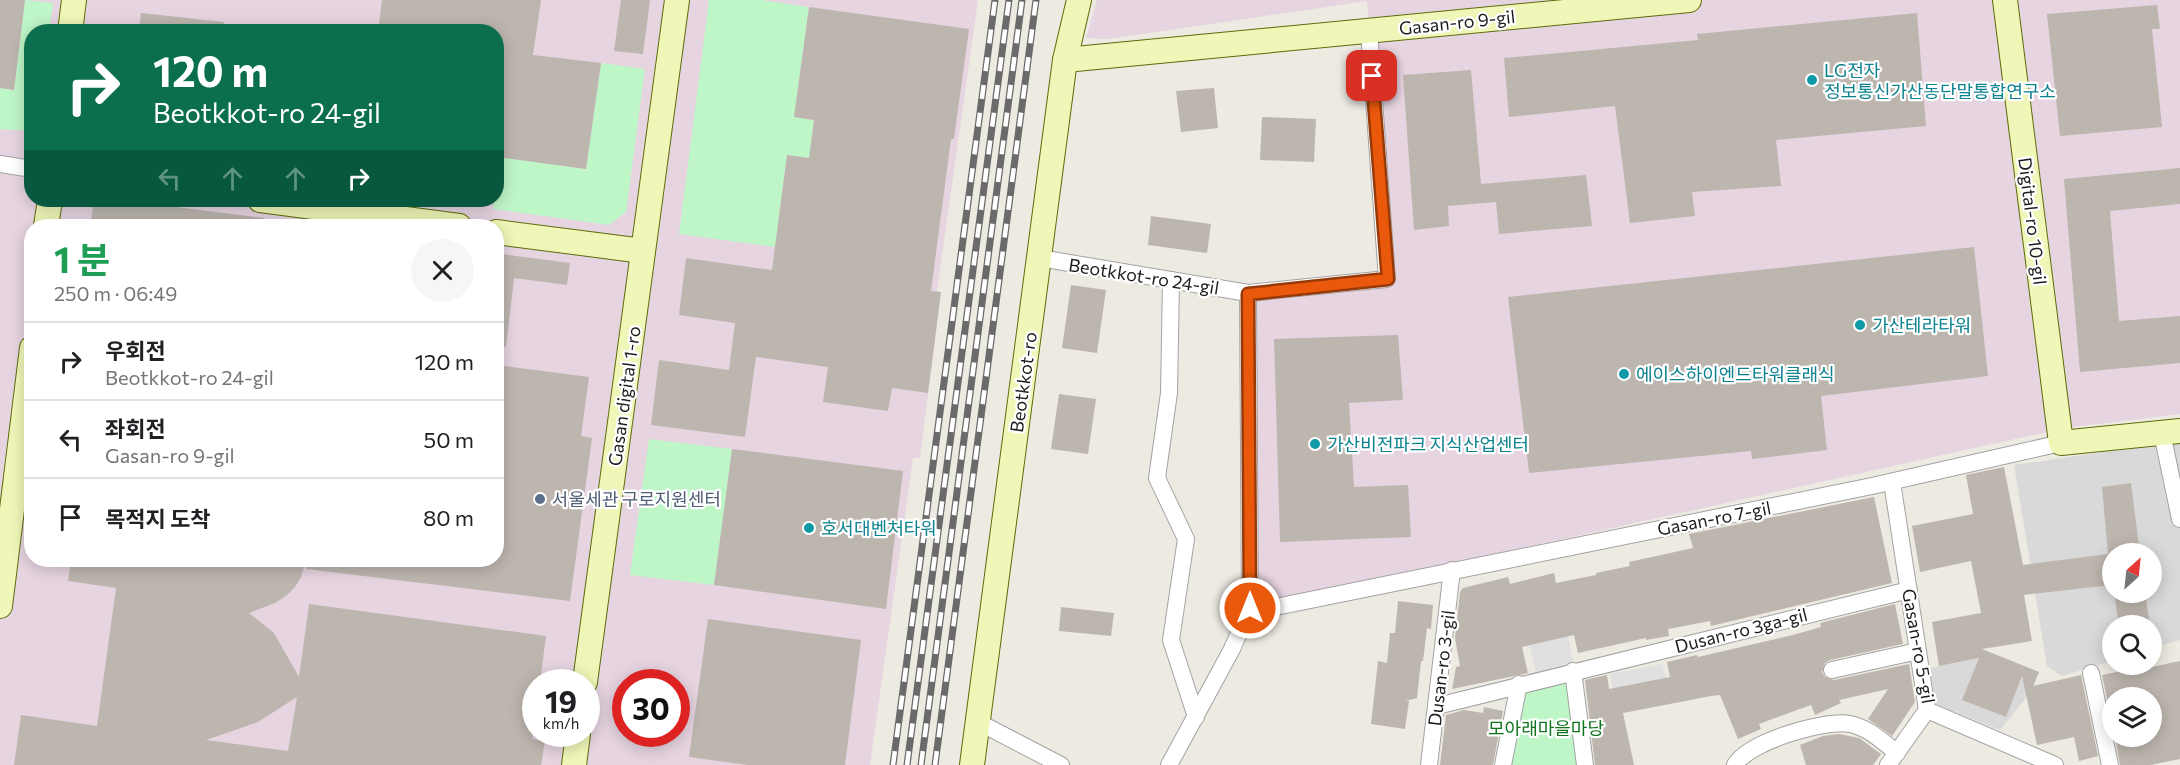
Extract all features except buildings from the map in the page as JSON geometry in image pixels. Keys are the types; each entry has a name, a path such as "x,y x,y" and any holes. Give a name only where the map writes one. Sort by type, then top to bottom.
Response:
{"street":[{"path":"71,24 74,0"},
{"name":"Gasan digital 1-ro","path":"587,669 677,0"},
{"name":"Beotkkot-ro","path":"972,765 1065,60 1079,0"},
{"name":"Gasan-ro 9-gil","path":"1065,60 1689,0"},
{"name":"Digital-ro 10-gil","path":"2005,0 2061,443"},
{"name":"Beotkkot-ro 24-gil","path":"1040,258 1248,294 1388,279 1369,31"},
{"path":"0,164 24,167"},
{"path":"314,207 405,219"},
{"path":"504,233 643,251"},
{"path":"1171,280 1169,393 1157,478 1186,539 1171,640 1196,717"},
{"path":"1169,765 1232,649 1250,608 1248,294"},
{"path":"0,606 24,412"},
{"path":"2171,432 2180,519"},
{"name":"Gasan-ro 7-gil","path":"1250,608 1272,608 1892,482 2061,443 2171,432"},
{"name":"Gasan-ro 5-gil","path":"1892,482 1927,710 2055,765"},
{"name":"Dusan-ro 3-gil","path":"1428,765 1452,570"},
{"name":"Dusan-ro 3ga-gil","path":"1437,706 1909,590"},
{"path":"1832,670 1918,651"},
{"path":"1573,671 1585,765"},
{"path":"2091,673 2110,765"},
{"path":"1503,765 1519,684"},
{"path":"1735,765 1739,758 1771,739 1813,727 1848,723 1870,732 1893,759 1927,710"},
{"path":"978,722 1060,765"},
{"path":"574,765 576,747"}],"shaded area":[{"path":"0,0 978,0 937,291 941,292 920,458 913,458 870,765 0,765"},
{"path":"1097,0 2180,0 2180,414 2065,428 1250,608 1248,293 1387,279 1367,1 1108,39 1086,38"},
{"path":"2180,441 2180,640 2162,646 2162,615 2102,615 2102,664 2062,676 2047,666 2014,465"},
{"path":"1568,636 1574,664 1536,673 1529,645"},
{"path":"1996,655 2039,672 2031,692 2000,730 1934,703 1929,668"},
{"path":"1662,664 1666,678 1613,689 1610,674"}],"green space":[{"path":"25,0 53,3 50,24 24,24 24,131 0,129 0,88 14,90"},
{"path":"709,0 761,0 809,7 794,117 814,120 809,158 787,155 775,247 679,234"},
{"path":"601,63 645,69 626,212 609,225 493,209 493,207 504,207 504,158 586,169"},
{"path":"649,439 732,449 714,585 630,575"},
{"name":"모아래마을마당","path":"1573,671 1585,765 1503,765 1519,684"}],"railway":[{"path":"893,765 995,0"},
{"path":"907,765 1009,0"},
{"path":"921,765 1022,0"},
{"path":"935,765 1036,0"}],"place":[{"name":"LG전자 정보통신가산동단말통합연구소","path":"1812,80"},
{"name":"가산테라타워","path":"1860,325"},
{"name":"에이스하이엔드타워클래식","path":"1624,374"},
{"name":"가산비전파크 지식산업센터","path":"1315,444"},
{"name":"서울세관 구로지원센터","path":"540,499"},
{"name":"호서대벤처타워","path":"809,528"}],"route":[{"path":"1250,608 1248,294 1388,279 1372,76"}]}
